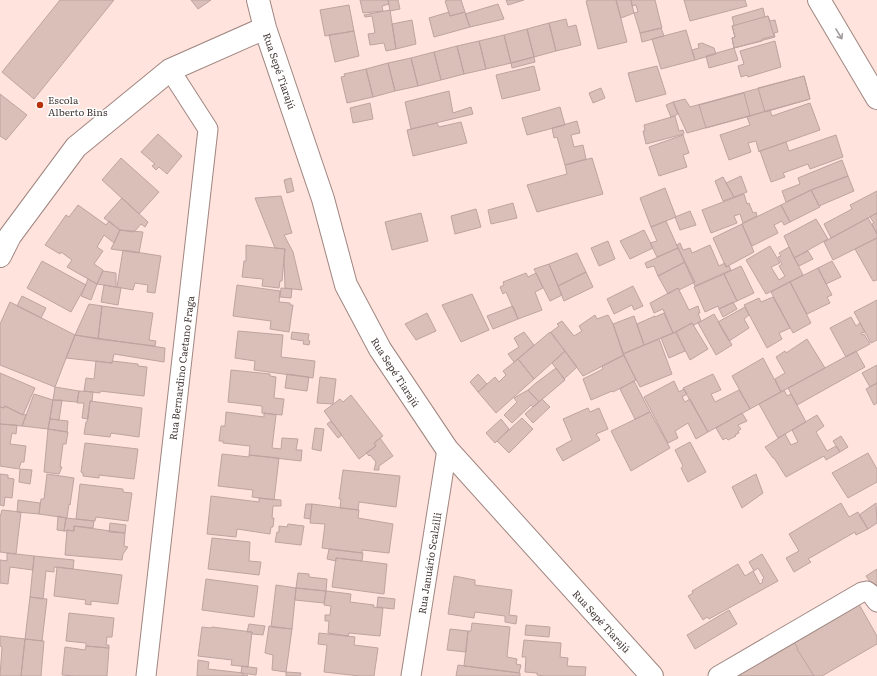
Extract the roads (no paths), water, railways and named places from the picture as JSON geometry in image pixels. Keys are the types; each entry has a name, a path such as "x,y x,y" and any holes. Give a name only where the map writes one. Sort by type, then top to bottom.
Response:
{"street":[{"name":"Rua Sepé Tiarajú","path":"258,0 265,28 323,198 346,285 380,349 447,449 652,676"},
{"path":"819,0 876,95"},
{"path":"0,256 5,233 76,147 170,70 265,28"},
{"name":"Rua Bernardino Caetano Fraga","path":"146,676 208,129 170,70"},
{"name":"Rua Januário Scalzilli","path":"412,676 447,449"},
{"path":"718,676 862,592 867,591 872,594 877,602"}],"place":[{"name":"Escola Alberto Bins","path":"40,105"}]}
